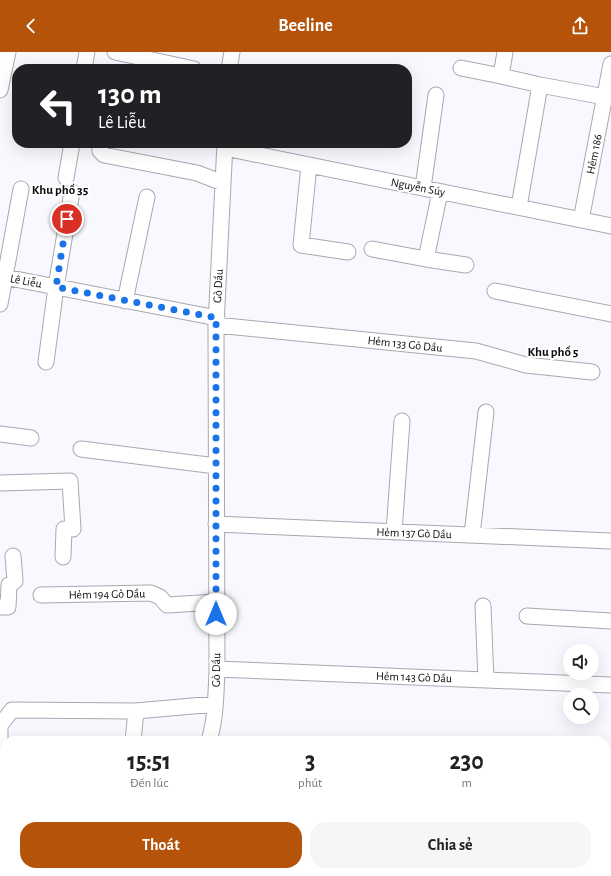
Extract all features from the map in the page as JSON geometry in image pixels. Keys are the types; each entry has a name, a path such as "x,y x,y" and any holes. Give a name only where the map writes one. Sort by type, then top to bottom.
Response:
{"street":[{"path":"0,90 8,52"},
{"path":"85,64 87,52"},
{"path":"115,52 171,64"},
{"path":"230,64 232,52"},
{"path":"501,76 505,52"},
{"name":"Hẻm 186","path":"581,220 611,64"},
{"path":"461,68 605,97"},
{"path":"518,207 540,85"},
{"path":"423,188 436,95"},
{"path":"46,362 69,185 72,148"},
{"path":"100,148 100,151 104,155 197,174 223,183"},
{"name":"Gò Dầu","path":"210,736 216,704 216,322 225,148"},
{"name":"Nguyễn Súy","path":"234,148 309,165 611,226"},
{"path":"309,165 301,245 348,252"},
{"path":"0,304 2,276 21,189"},
{"path":"426,259 440,192"},
{"path":"125,300 147,197"},
{"path":"372,249 466,265"},
{"name":"Lê Liễu","path":"2,276 125,300 216,322"},
{"path":"495,291 611,314"},
{"name":"Hẻm 133 Gò Dầu","path":"216,322 476,351 526,365 592,372"},
{"path":"472,535 486,412"},
{"path":"394,532 402,421"},
{"path":"0,434 31,438"},
{"path":"81,449 216,466"},
{"path":"0,482 70,481 73,529 64,529 63,557"},
{"name":"Hẻm 137 Gò Dầu","path":"216,524 611,541"},
{"path":"0,607 8,607 9,585 15,581 13,556"},
{"name":"Hẻm 194 Gò Dầu","path":"41,595 151,593 160,597 167,604 216,602"},
{"path":"483,606 486,680"},
{"path":"527,616 611,621"},
{"name":"Hẻm 143 Gò Dầu","path":"216,669 611,685"},
{"path":"0,801 0,724 12,710 136,711 216,704"},
{"path":"134,736 136,711"}],"district":[{"name":"Khu phố 35","path":"60,189"},
{"name":"Khu phố 5","path":"553,351"}],"route":[{"path":"67,219 56,287 217,318 216,614"}]}
